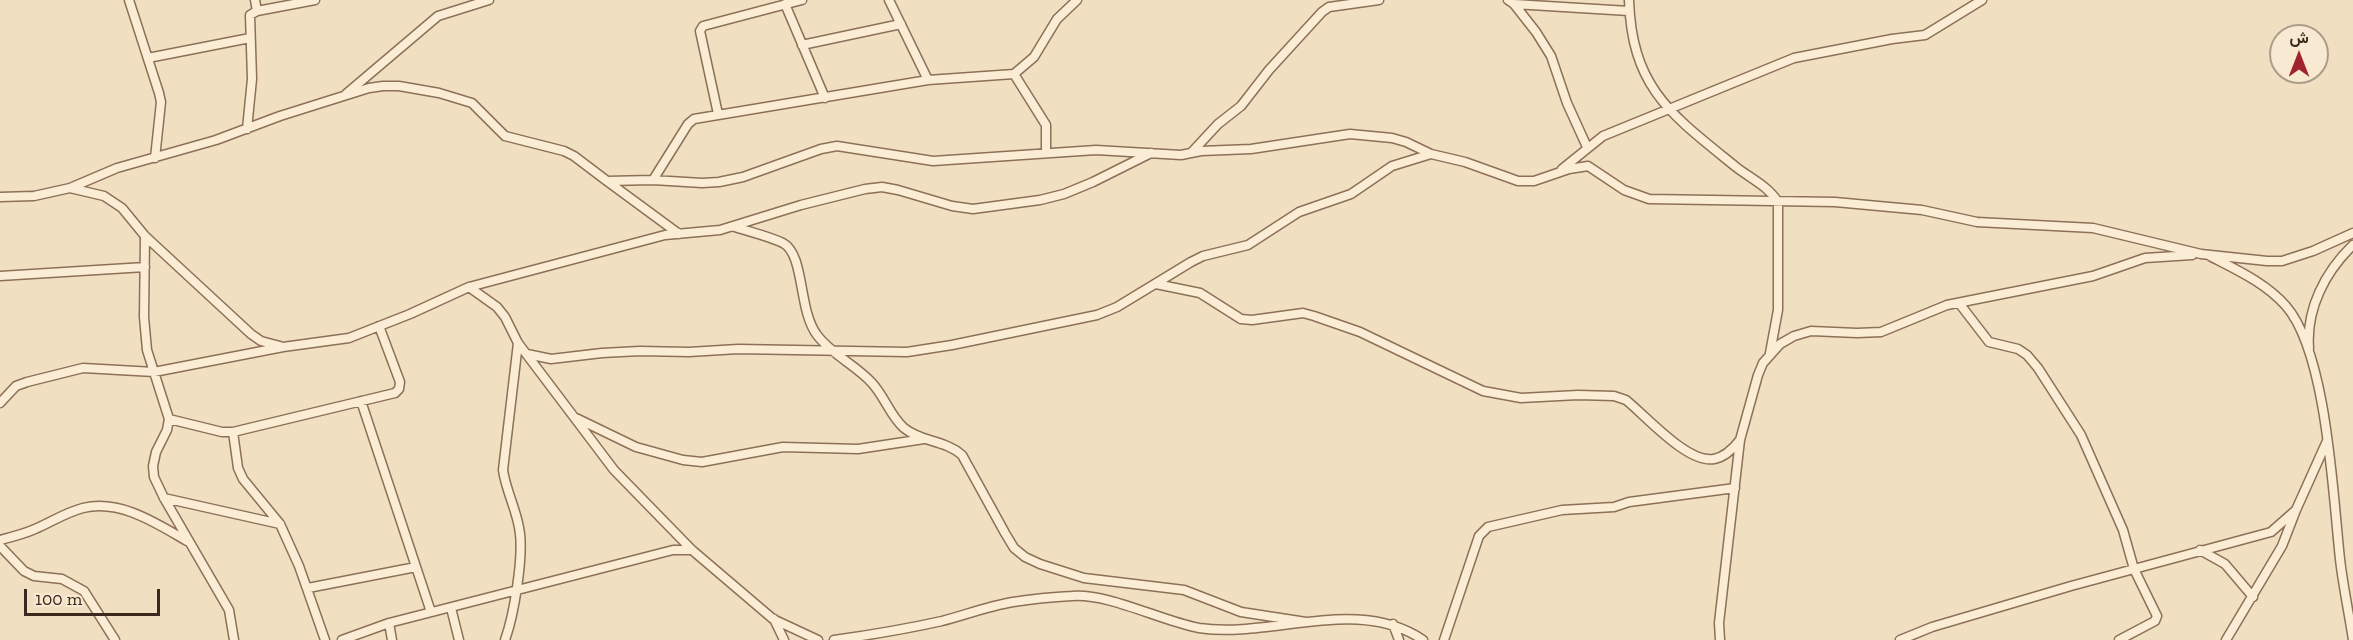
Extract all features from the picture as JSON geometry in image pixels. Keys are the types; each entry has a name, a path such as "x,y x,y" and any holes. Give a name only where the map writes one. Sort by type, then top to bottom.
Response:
{"street":[{"path":"129,0 161,102 155,158"},
{"path":"255,0 257,11"},
{"path":"247,129 252,79 250,15 257,11 315,0"},
{"path":"343,96 438,16 489,0"},
{"path":"718,114 700,31 703,26 802,0"},
{"path":"889,0 928,80"},
{"path":"653,180 688,124 694,119 928,80 1014,75 1034,57 1057,19 1077,0"},
{"path":"1192,152 1218,124 1241,106 1326,4 1378,0"},
{"path":"1629,0 1630,22 1641,68 1660,100 1724,157 1767,189 1778,202 1778,310 1770,353 1758,375 1740,440 1719,623 1720,640"},
{"path":"1558,173 1587,147 1617,130 1671,110 1794,58 1924,35 1982,0"},
{"path":"1511,2 1629,11"},
{"path":"1511,2 1551,56 1566,103 1587,147"},
{"path":"785,4 825,98"},
{"path":"802,45 901,24"},
{"path":"148,58 250,38"},
{"path":"1014,75 1046,124 1046,152"},
{"path":"0,197 34,196 70,188 117,168 247,129 369,88 399,87 460,99 480,108 491,124 505,136 564,151 574,156 679,234"},
{"path":"607,181 719,182 743,177 821,149 837,146 933,161 1096,150 1181,155 1192,152 1251,149 1350,134 1392,138 1431,154 1465,162 1518,181 1534,181 1569,168 1588,166 1624,190 1649,199 1835,202 1922,210 1977,222 2093,228 2204,254 2282,261 2313,251 2353,233"},
{"path":"0,403 16,386 73,370 84,368 154,372 283,346 333,341 379,326 469,287 649,239 720,230 801,205 865,189 882,187 952,206 973,209 1040,200 1064,194 1152,153"},
{"path":"527,354 551,359 617,351 689,352 738,349 907,352 1097,315 1107,312 1203,256 1248,245 1309,207 1360,190 1392,166 1431,154"},
{"path":"70,188 112,200 122,208 145,236 251,334 261,341 283,346"},
{"path":"734,226 784,244 790,249 797,260 804,308 817,335 873,384 905,428 926,439 953,447 962,455 1014,548 1025,557 1084,578 1184,590 1241,612 1306,622"},
{"path":"145,236 145,335 169,419 167,430 156,452 153,466 154,477 229,610 234,640"},
{"path":"2310,355 2310,318 2316,299 2337,263 2353,245"},
{"path":"1770,353 1794,336 1811,331 1881,332 1925,313 1959,303 2093,276 2145,258 2204,254 2255,280 2286,307 2296,322 2310,355 2325,420 2340,563 2353,640"},
{"path":"0,276 145,267"},
{"path":"1156,284 1200,293 1241,319 1252,320 1303,313 1314,316 1414,356 1465,384 1483,391 1521,398 1578,395 1620,398 1633,406 1687,452 1701,458 1713,460 1726,455 1740,440"},
{"path":"469,287 505,316 518,343 614,470 692,550 773,619 818,640"},
{"path":"1959,303 1989,342 2018,349 2027,355 2038,368 2080,435 2123,530 2133,569 2157,616 2155,621 2119,640"},
{"path":"169,419 222,432 233,432 395,393 399,389 400,382 379,326"},
{"path":"506,640 520,549 520,532 504,482 503,470 518,343"},
{"path":"361,401 431,612"},
{"path":"573,416 613,438 636,447 683,460 702,462 783,447 858,449 926,439"},
{"path":"233,432 235,457 243,479 279,524 308,588 325,640"},
{"path":"2226,640 2282,546 2295,510 2327,440"},
{"path":"1444,640 1479,536 1488,527 1562,510 1614,507 1629,502 1736,488"},
{"path":"164,498 279,524"},
{"path":"0,540 32,530 82,508 96,507 116,508 142,516 189,542"},
{"path":"1900,640 1932,627 2200,550 2271,532 2295,510"},
{"path":"0,546 24,571 34,576 62,579 84,591 115,640"},
{"path":"342,640 388,623 673,550 692,550"},
{"path":"2200,550 2225,564 2253,597"},
{"path":"308,588 416,567"},
{"path":"834,640 910,627 1011,602 1072,596 1086,596 1198,627 1240,629 1306,622 1364,620 1393,624 1423,640"},
{"path":"451,608 459,640"},
{"path":"773,619 784,640"},
{"path":"388,623 392,640"},
{"path":"1393,624 1399,640"}]}
